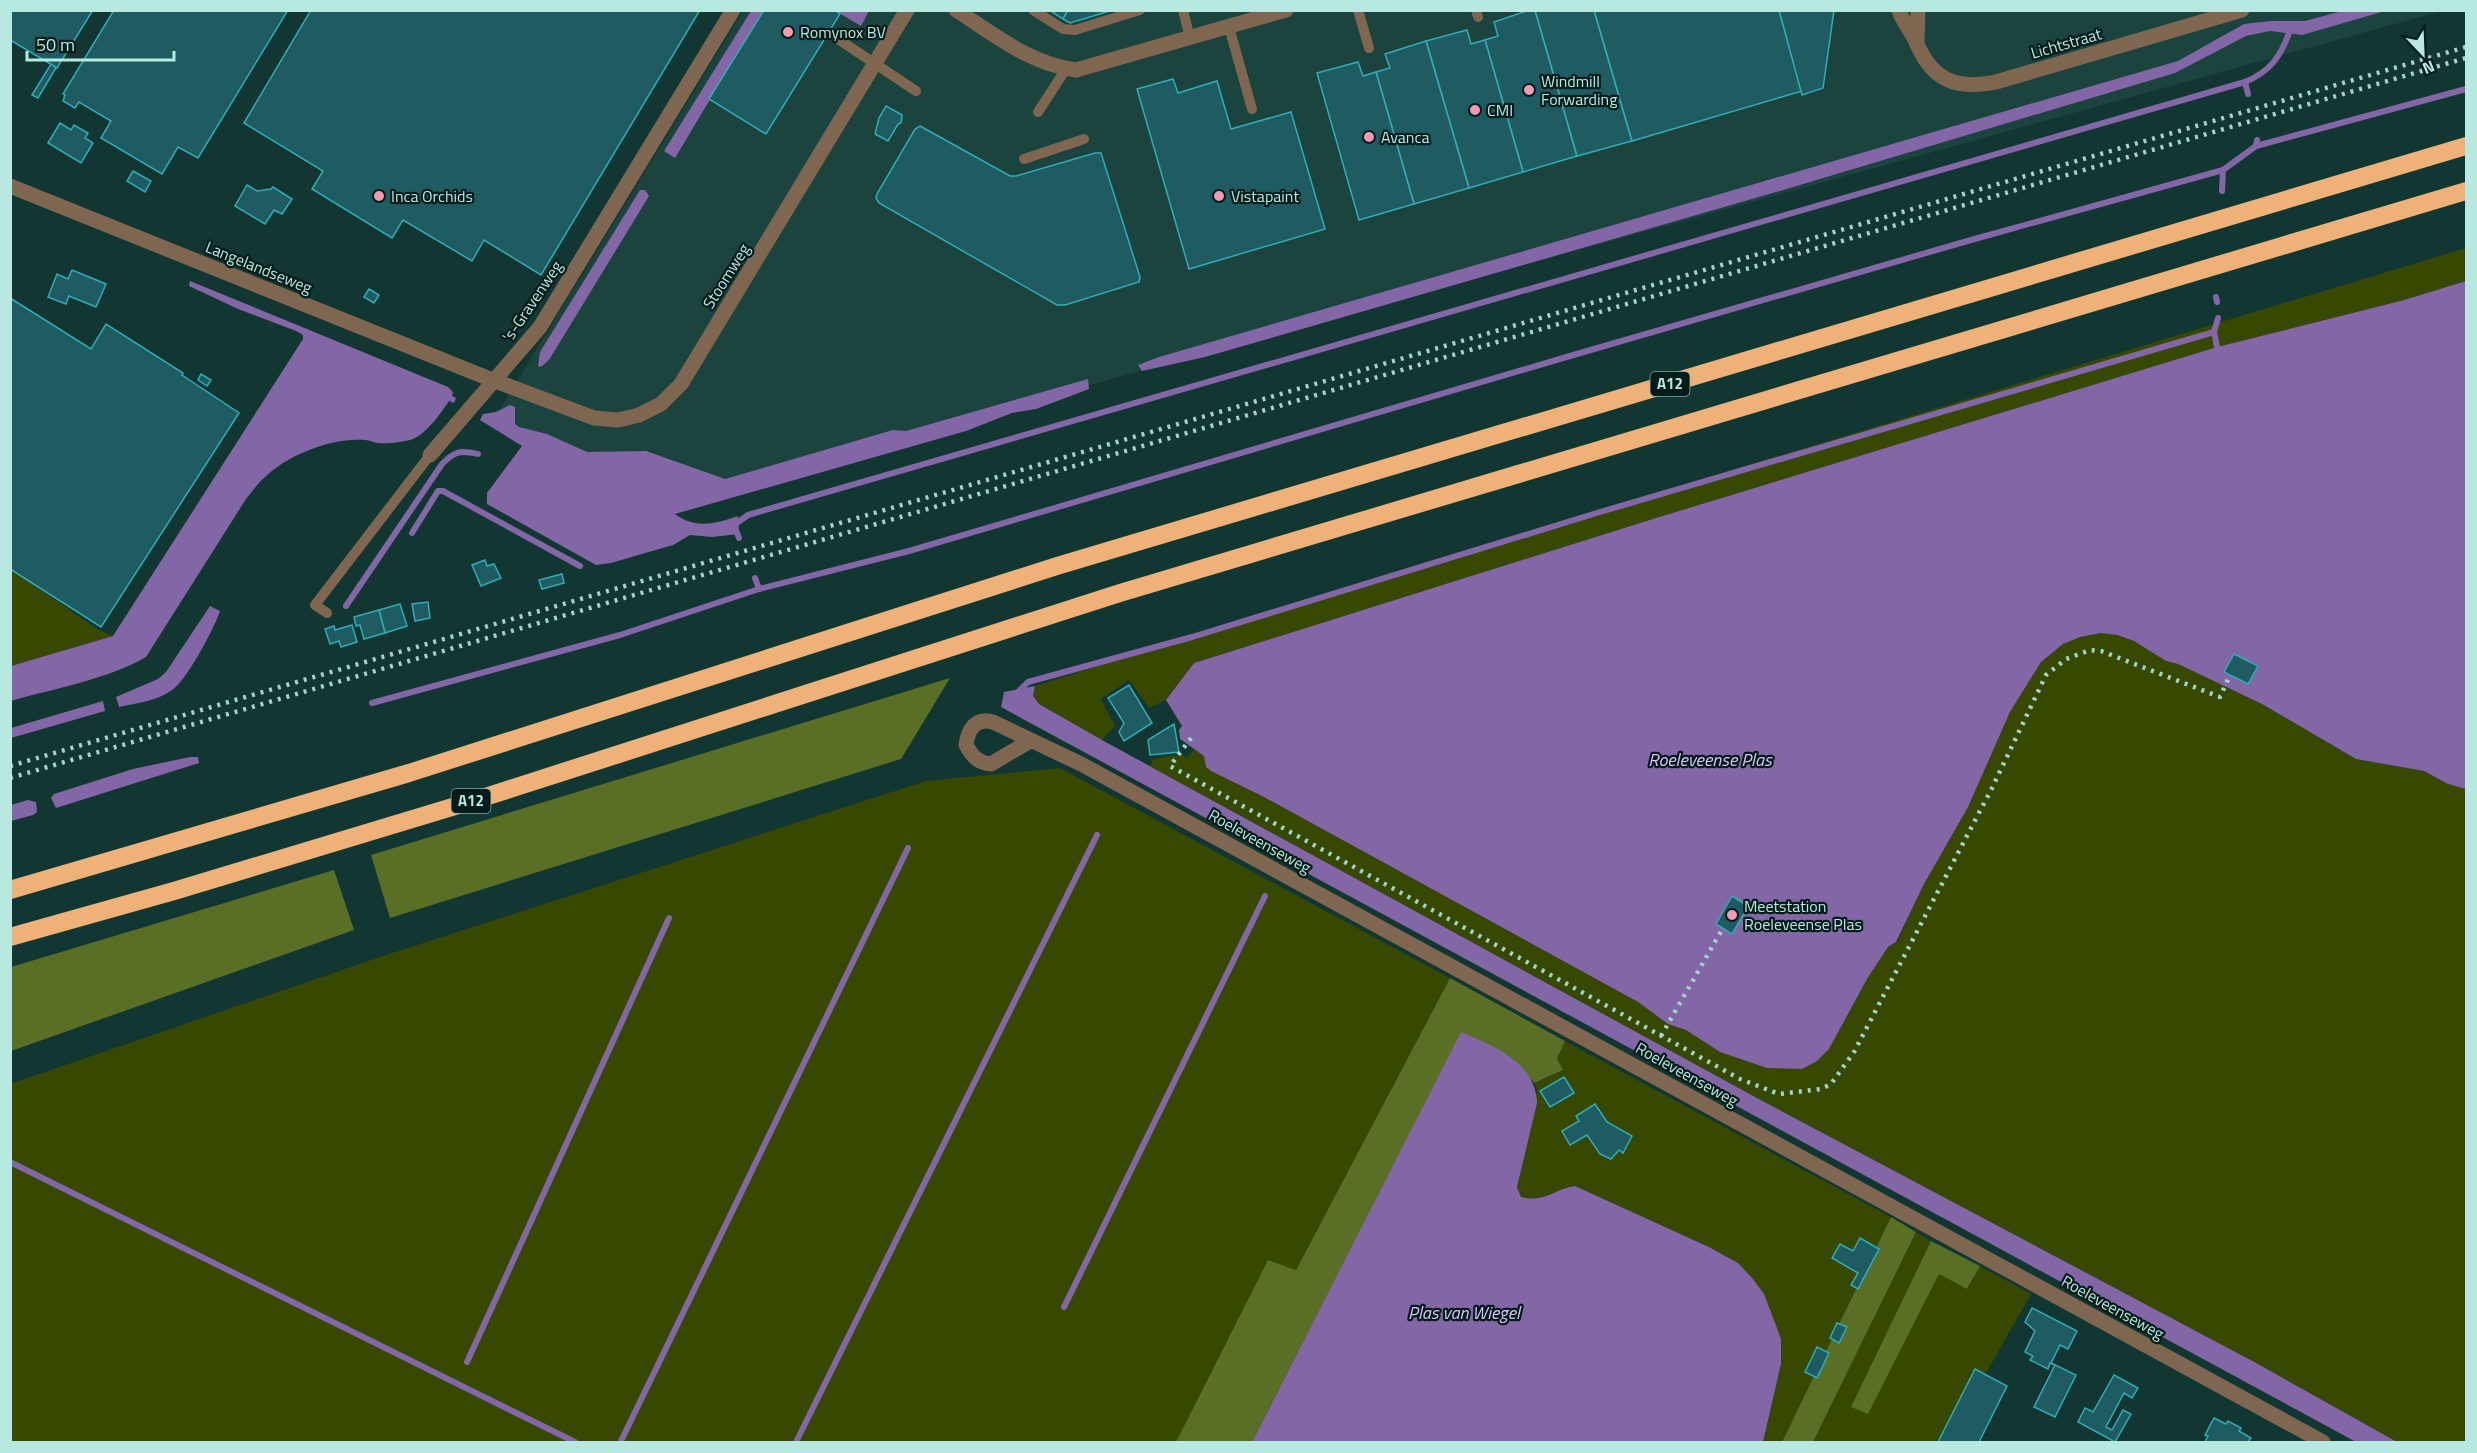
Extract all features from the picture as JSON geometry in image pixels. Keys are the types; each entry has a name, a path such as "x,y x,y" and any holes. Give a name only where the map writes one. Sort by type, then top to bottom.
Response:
{"highway":[{"name":"A12","path":"10,890 409,773 1058,566 2466,146"},
{"name":"A12","path":"10,937 459,805 928,653 1188,573 2466,191"}],"street":[{"name":"'s-Gravenweg","path":"430,455 540,327 734,10"},
{"name":"Stoomweg","path":"495,381 594,418 618,420 639,415 661,404 681,384 908,10"},
{"path":"956,10 1030,58 1055,67 1076,70 1278,12"},
{"name":"Lichtstraat","path":"1899,10 1920,54 1931,68 1950,82 1965,86 1978,86 2242,10"},
{"path":"1917,44 1918,10"},
{"name":"Langelandseweg","path":"10,186 495,381"},
{"name":"Roeleveenseweg","path":"1030,741 1101,776 2323,1443"}],"lane":[{"path":"1033,10 1068,31 1140,10"},
{"path":"1183,10 1190,38"},
{"path":"1358,10 1368,48"},
{"path":"1229,27 1252,110"},
{"path":"837,39 916,91"},
{"path":"1038,112 1066,69"},
{"path":"1024,159 1084,139"},
{"name":"'s-Gravenweg","path":"327,613 315,604 430,455"}],"shaded area":[{"path":"743,11 2442,11 671,501 494,419"}],"green space":[{"path":"2466,248 2466,281 2404,300 2217,347 1656,518 1194,663 1166,700 1149,708 1129,680 1101,699 1115,726 1102,740 1039,704 1033,696 1035,686 1435,560"},
{"path":"11,569 96,628 113,636 11,666"},
{"path":"2101,633 2117,635 2133,641 2163,659 2262,704 2356,759 2424,771 2448,784 2466,789 2466,1442 2397,1442 2258,1364 1757,1098 1150,766 1153,759 1182,754 1187,758 1194,749 1204,756 1206,767 1211,771 1264,797 1638,1002 1668,1024 1686,1030 1720,1052 1829,1049 1867,979 1888,947 1897,942 1924,884 1968,807 2010,712 2041,662 2063,644 2080,637"},
{"path":"950,678 901,759 390,918 371,855"},
{"path":"1060,768 1450,978 1296,1270 1268,1261 1176,1442 11,1442 10,1084 380,957 926,781"},
{"path":"334,870 354,930 11,1051 11,967"},
{"path":"1450,978 1565,1041 1557,1059 1563,1070 1534,1083 1461,1033 1252,1442 1176,1442 1268,1260 1296,1270"},
{"path":"1565,1041 1891,1217 1782,1442 1763,1442 1781,1364 1781,1339 1738,1263 1709,1247 1575,1186 1543,1197 1521,1197 1517,1187 1537,1090 1534,1083 1563,1070 1557,1059"},
{"path":"1891,1217 1916,1232 1813,1442 1782,1442"},
{"path":"1916,1232 1931,1241 1852,1407 1868,1413 1939,1273 1967,1289 1980,1266 2031,1294 1947,1442 1813,1442"},
{"path":"1931,1241 1980,1266 1967,1289 1939,1274 1868,1414 1851,1407"}],"water":[{"path":"751,11 763,11 675,158 664,151"},
{"path":"836,11 869,11 861,26"},
{"path":"2342,11 2385,11 2302,35 2270,31 2246,36 2175,73 1776,192 1205,357 1142,371 1138,365 2178,61 2244,24 2305,21"},
{"path":"640,190 645,190 649,196 549,360 541,367 538,366 540,352"},
{"path":"190,281 448,387 453,392 452,396 456,398 454,403 449,401 422,434 410,440 386,443 365,440 339,441 311,449 285,462 261,480 246,499 146,657 97,678 11,701 11,666 113,636 303,339 303,335 296,331 238,309 189,286"},
{"name":"Roeleveense Plas","path":"2466,281 2466,789 2448,784 2424,771 2356,759 2262,704 2178,664 2166,661 2134,641 2117,635 2101,633 2080,637 2063,644 2041,662 2010,712 1968,807 1924,884 1896,942 1888,947 1867,979 1829,1049 1817,1061 1802,1069 1767,1068 1720,1052 1686,1030 1668,1024 1638,1002 1264,797 1211,771 1206,767 1204,756 1180,739 1179,730 1182,726 1166,700 1194,663 1656,518 2217,347 2404,300"},
{"path":"1088,379 1089,389 1036,409 1012,413 966,431 675,514 690,522 706,524 738,516 739,534 712,537 690,535 673,545 611,563 596,565 487,504 487,493 522,446 480,420 483,414 496,412 510,405 515,407 515,424 519,427 547,434 587,452 646,451 725,479 893,430 906,431"},
{"path":"210,606 220,611 217,619 199,654 178,684 160,697 119,707 116,697 158,679 166,672"},
{"path":"1035,686 1033,696 1039,704 1102,740 1757,1098 2258,1364 2397,1442 2356,1442 1001,707 1004,692"},
{"path":"103,701 105,711 11,738 11,728"},
{"path":"198,757 199,763 56,808 51,798 54,794 133,769"},
{"path":"28,800 36,802 37,812 11,821 11,805"},
{"name":"Plas van Wiegel","path":"1461,1032 1511,1057 1521,1066 1535,1089 1537,1103 1517,1187 1521,1197 1543,1197 1575,1186 1709,1247 1738,1263 1753,1279 1764,1294 1781,1339 1781,1364 1763,1442 1252,1442"}],"building":[{"path":"10,10 93,10 57,68 12,41 10,43"},
{"path":"114,10 288,10 198,158 178,147 162,174 101,138 111,121 79,102 75,108 63,101 65,95 63,94"},
{"path":"311,10 700,10 541,275 484,240 472,261 403,220 392,238 312,189 323,171 244,123"},
{"path":"764,10 835,10 840,14 766,134 709,99"},
{"path":"1049,10 1068,10 1063,19"},
{"path":"1068,10 1113,10 1070,23 1063,19"},
{"path":"1535,10 1577,156 1523,172 1485,40 1498,36 1494,22"},
{"path":"1535,10 1594,10 1632,141 1577,156"},
{"path":"1594,10 1779,10 1802,91 1632,141"},
{"path":"1779,10 1834,10 1823,88 1802,95"},
{"path":"1467,30 1471,44 1485,40 1523,172 1469,188 1426,41"},
{"path":"1426,41 1469,188 1414,204 1376,72 1390,68 1385,54"},
{"path":"1358,62 1363,76 1376,72 1414,204 1359,220 1317,73"},
{"path":"51,64 56,68 38,98 32,95"},
{"path":"1173,79 1178,93 1217,81 1231,129 1291,112 1325,229 1189,269 1137,89"},
{"path":"886,106 902,115 901,123 898,124 888,141 875,134 879,118"},
{"path":"60,123 71,130 74,125 88,133 85,138 93,143 81,163 48,143"},
{"path":"920,126 1010,176 1101,153 1140,277 1139,282 1065,305 1057,305 879,203 876,198 877,194 915,129"},
{"path":"133,171 151,181 145,192 127,181"},
{"path":"247,185 257,191 273,187 292,199 282,214 274,210 265,224 235,206"},
{"path":"72,270 106,284 96,307 69,296 66,304 48,297 57,274 68,279"},
{"path":"369,289 379,295 374,303 364,297"},
{"path":"10,298 91,349 106,324 183,373 182,375 239,413 101,627 10,569"},
{"path":"201,374 211,380 207,386 198,380"},
{"path":"485,560 487,566 494,564 501,578 481,586 472,565"},
{"path":"562,574 564,583 542,589 539,580"},
{"path":"428,602 430,618 415,621 412,604"},
{"path":"400,604 407,626 385,633 379,610"},
{"path":"379,610 385,633 364,639 360,625 356,626 354,617"},
{"path":"352,625 357,642 341,647 339,641 330,644 325,629 334,626 335,630"},
{"path":"2234,654 2258,666 2248,684 2224,672"},
{"path":"1129,685 1152,723 1124,741 1119,732 1124,723 1108,698"},
{"path":"1174,724 1179,752 1150,755 1148,740"},
{"name":"Meetstation Roeleveense Plas","path":"1732,896 1748,906 1732,934 1716,924"},
{"path":"1564,1077 1574,1093 1550,1107 1540,1091"},
{"path":"1595,1104 1607,1122 1632,1136 1623,1153 1619,1150 1611,1159 1600,1154 1587,1135 1570,1145 1562,1131 1579,1121 1576,1116"},
{"path":"1860,1238 1879,1249 1858,1289 1851,1285 1858,1273 1832,1258 1840,1244 1853,1251"},
{"path":"2032,1308 2077,1331 2068,1349 2060,1345 2051,1363 2076,1375 2055,1417 2034,1407 2055,1365 2050,1363 2048,1369 2030,1360 2033,1356 2025,1352 2035,1331 2025,1322"},
{"path":"1837,1323 1847,1327 1839,1343 1830,1338"},
{"path":"1817,1347 1829,1353 1817,1378 1805,1372"},
{"path":"1975,1369 2007,1386 1979,1442 1938,1442"},
{"path":"2114,1375 2138,1388 2132,1398 2124,1393 2106,1427 2112,1430 2123,1410 2131,1414 2115,1442 2078,1422 2085,1408 2093,1412"},
{"path":"2214,1418 2226,1424 2228,1421 2241,1428 2239,1431 2251,1438 2248,1442 2205,1442 2208,1436 2205,1435"}],"waterway":[{"path":"739,538 734,525 748,515 2245,82 2261,74 2273,63 2282,50 2289,33"},
{"path":"2245,82 2248,94"},
{"path":"2256,146 2466,89"},
{"path":"2222,191 2223,170 2256,146 2257,140"},
{"path":"372,703 620,635 759,589 909,551 1563,358 2223,170"},
{"path":"2216,297 2217,302"},
{"path":"2217,347 2214,332 2218,318"},
{"path":"1016,694 1028,682 1192,637 1600,512 2214,332"},
{"path":"346,606 442,464 458,453 478,454"},
{"path":"412,533 438,491 443,491 580,566"},
{"path":"755,578 759,589"},
{"path":"796,1442 1097,835"},
{"path":"621,1441 908,848"},
{"path":"1064,1307 1265,896"},
{"path":"467,1362 669,918"},
{"path":"10,1162 575,1442"}],"railway":[{"path":"10,766 2466,47"},
{"path":"10,778 2466,58"},
{"path":"1191,738 1170,766 1740,1079 1779,1094 1821,1089 1831,1084 1854,1052 1992,788 2046,675 2066,659 2090,650 2101,651 2220,697 2230,675"},
{"path":"1661,1036 1723,928"}],"place":[{"name":"Romynox BV","path":"788,32"},
{"name":"Windmill Forwarding","path":"1529,90"},
{"name":"CMI","path":"1475,110"},
{"name":"Avanca","path":"1369,137"},
{"name":"Inca Orchids","path":"379,196"},
{"name":"Vistapaint","path":"1219,196"},
{"name":"Meetstation Roeleveense Plas","path":"1732,915"}]}
